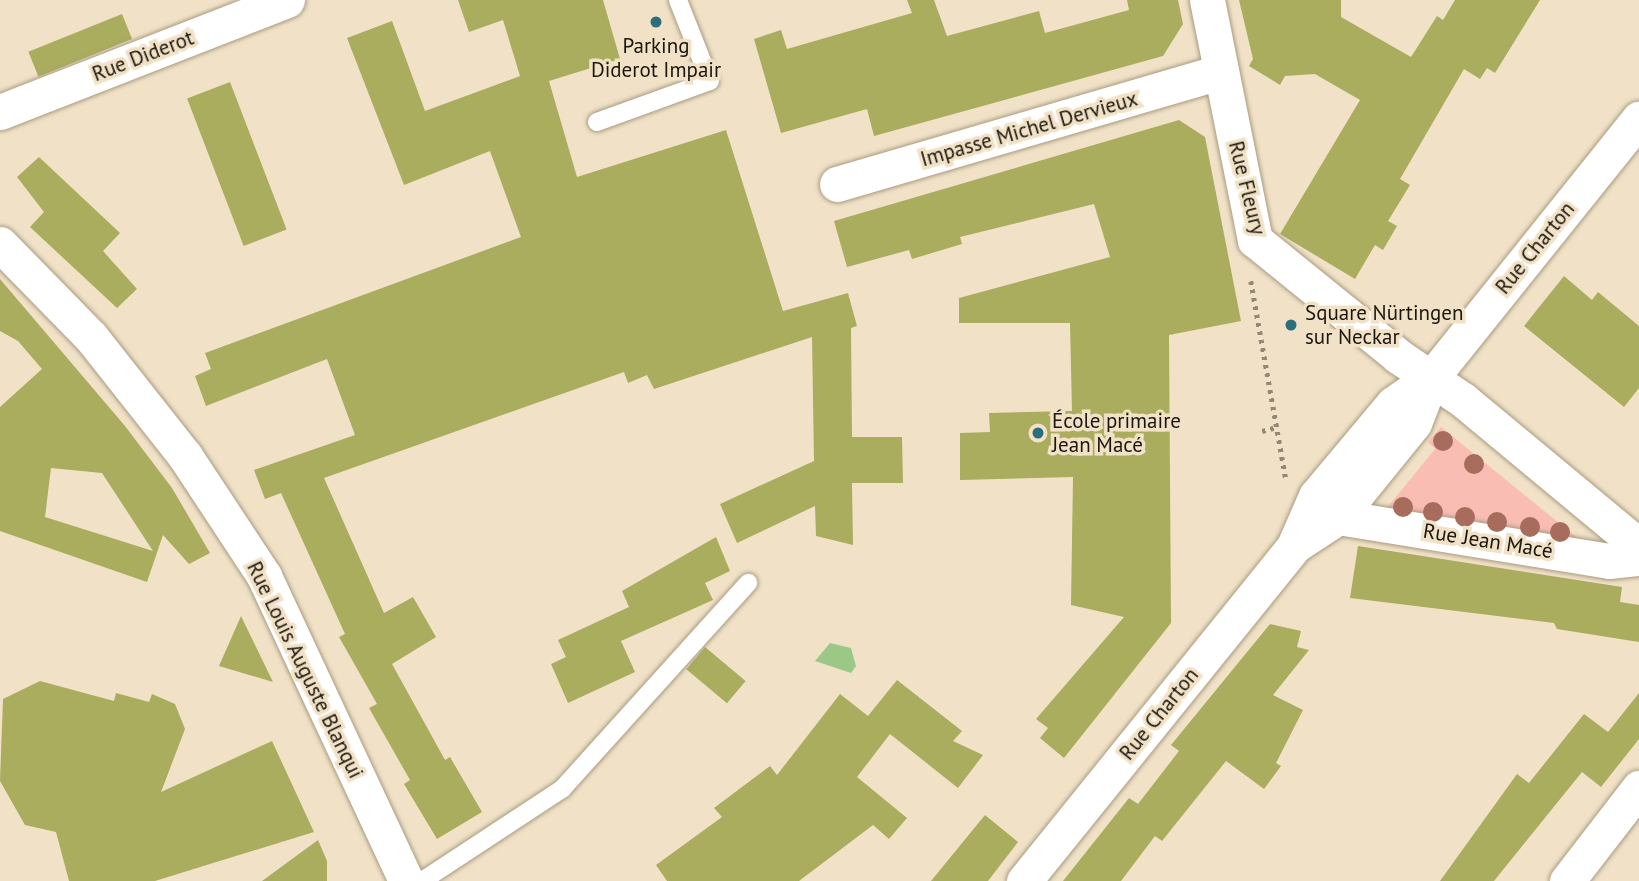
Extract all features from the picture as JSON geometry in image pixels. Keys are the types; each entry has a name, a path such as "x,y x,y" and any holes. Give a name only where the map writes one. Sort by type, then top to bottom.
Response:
{"street":[{"name":"Rue Diderot","path":"0,112 287,0"},
{"name":"Rue Fleury","path":"1207,0 1255,240 1432,377"},
{"name":"Impasse Michel Dervieux","path":"837,184 1221,72"},
{"name":"Rue Charton","path":"1024,881 1294,547 1316,496 1393,404 1432,377 1639,119"},
{"name":"Rue Louis Auguste Blanqui","path":"0,244 91,337 185,456 264,576 406,881"},
{"name":"Rue Charton","path":"1294,547 1338,517 1414,423 1432,377"},
{"path":"1432,377 1639,546"},
{"name":"Rue Jean Macé","path":"1338,517 1609,561 1639,558"},
{"path":"1567,881 1639,789"}],"lane":[{"path":"597,122 710,81 678,0"},
{"path":"422,881 562,789 748,583"}],"path":[{"path":"1255,240 1249,268 1288,494"},
{"path":"1262,431 1277,427"}],"shaded area":[{"path":"1441,427 1586,545 1382,514 1435,449 1428,442"},
{"path":"830,643 851,648 856,666 851,673 815,661"}],"building":[{"path":"458,0 603,0 620,59 549,81 577,177 726,130 783,311 848,293 857,326 851,328 852,437 902,437 903,483 852,483 853,545 816,536 815,506 737,543 720,504 814,461 812,337 654,389 647,375 628,383 624,372 324,478 384,613 413,597 436,637 392,664 445,760 450,757 482,812 437,839 404,784 410,780 369,708 377,704 339,637 345,634 281,493 265,499 254,470 355,435 327,359 206,406 195,376 211,369 205,353 521,237 490,151 404,185 347,38 392,21 425,111 520,76 503,20 469,32"},
{"path":"907,0 934,0 947,36 1039,11 1045,33 1129,10 1127,0 1178,0 1183,24 1163,56 874,136 867,109 781,133 754,39 781,30 787,49 912,13"},
{"path":"1239,0 1341,0 1341,17 1411,57 1437,16 1443,20 1455,0 1540,0 1495,73 1487,68 1480,79 1464,69 1400,179 1410,185 1388,221 1397,226 1383,250 1375,245 1355,279 1280,234 1360,100 1315,74 1285,76 1280,85 1249,66 1253,59"},
{"path":"122,14 132,39 38,77 28,52"},
{"path":"230,82 287,230 244,246 187,98"},
{"path":"1179,120 1205,137 1241,321 1169,335 1171,623 1064,758 1040,738 1048,728 1036,719 1124,617 1071,605 1073,477 960,480 960,433 990,432 989,413 1072,411 1070,323 959,323 959,298 1110,257 1094,204 960,237 962,244 912,259 909,250 847,267 834,221"},
{"path":"39,157 120,233 103,251 137,289 117,308 30,227 44,212 17,177"},
{"path":"1564,276 1592,300 1598,292 1639,326 1639,388 1624,407 1524,326"},
{"path":"0,279 125,426 172,488 210,553 189,564 163,535 147,582 0,531 0,407 42,369 18,341 0,331","holes":["51,468 102,473 153,551 45,517"]},
{"path":"716,537 730,571 705,583 713,600 621,641 635,672 568,703 551,664 566,657 558,640 629,607 622,591"},
{"path":"1358,546 1622,587 1620,602 1639,605 1639,642 1557,629 1554,623 1350,598"},
{"path":"241,616 273,682 219,666"},
{"path":"1270,624 1301,631 1297,647 1309,650 1273,695 1303,710 1276,763 1281,766 1264,789 1226,761 1162,841 1155,836 1121,881 1063,881 1129,798 1138,804 1179,751 1171,745"},
{"path":"705,647 746,681 727,703 686,669"},
{"path":"897,680 962,731 953,741 983,755 958,788 890,734 857,777 907,818 889,839 873,825 799,881 667,881 656,865 722,817 714,808 770,766 777,775 840,694 868,716"},
{"path":"40,681 114,701 116,693 149,702 152,694 175,704 185,729 161,792 272,741 314,832 155,881 69,881 56,832 25,825 0,781 3,699"},
{"path":"1639,693 1639,739 1601,787 1582,772 1494,881 1440,881 1517,774 1529,783 1584,714 1608,732"},
{"path":"985,815 1018,842 988,881 931,881"},
{"path":"318,840 327,861 327,881 262,881"}],"place":[{"name":"Parking Diderot Impair","path":"656,22"},
{"name":"Square Nürtingen sur Neckar","path":"1291,325"},
{"name":"École primaire Jean Macé","path":"1038,433"}]}
